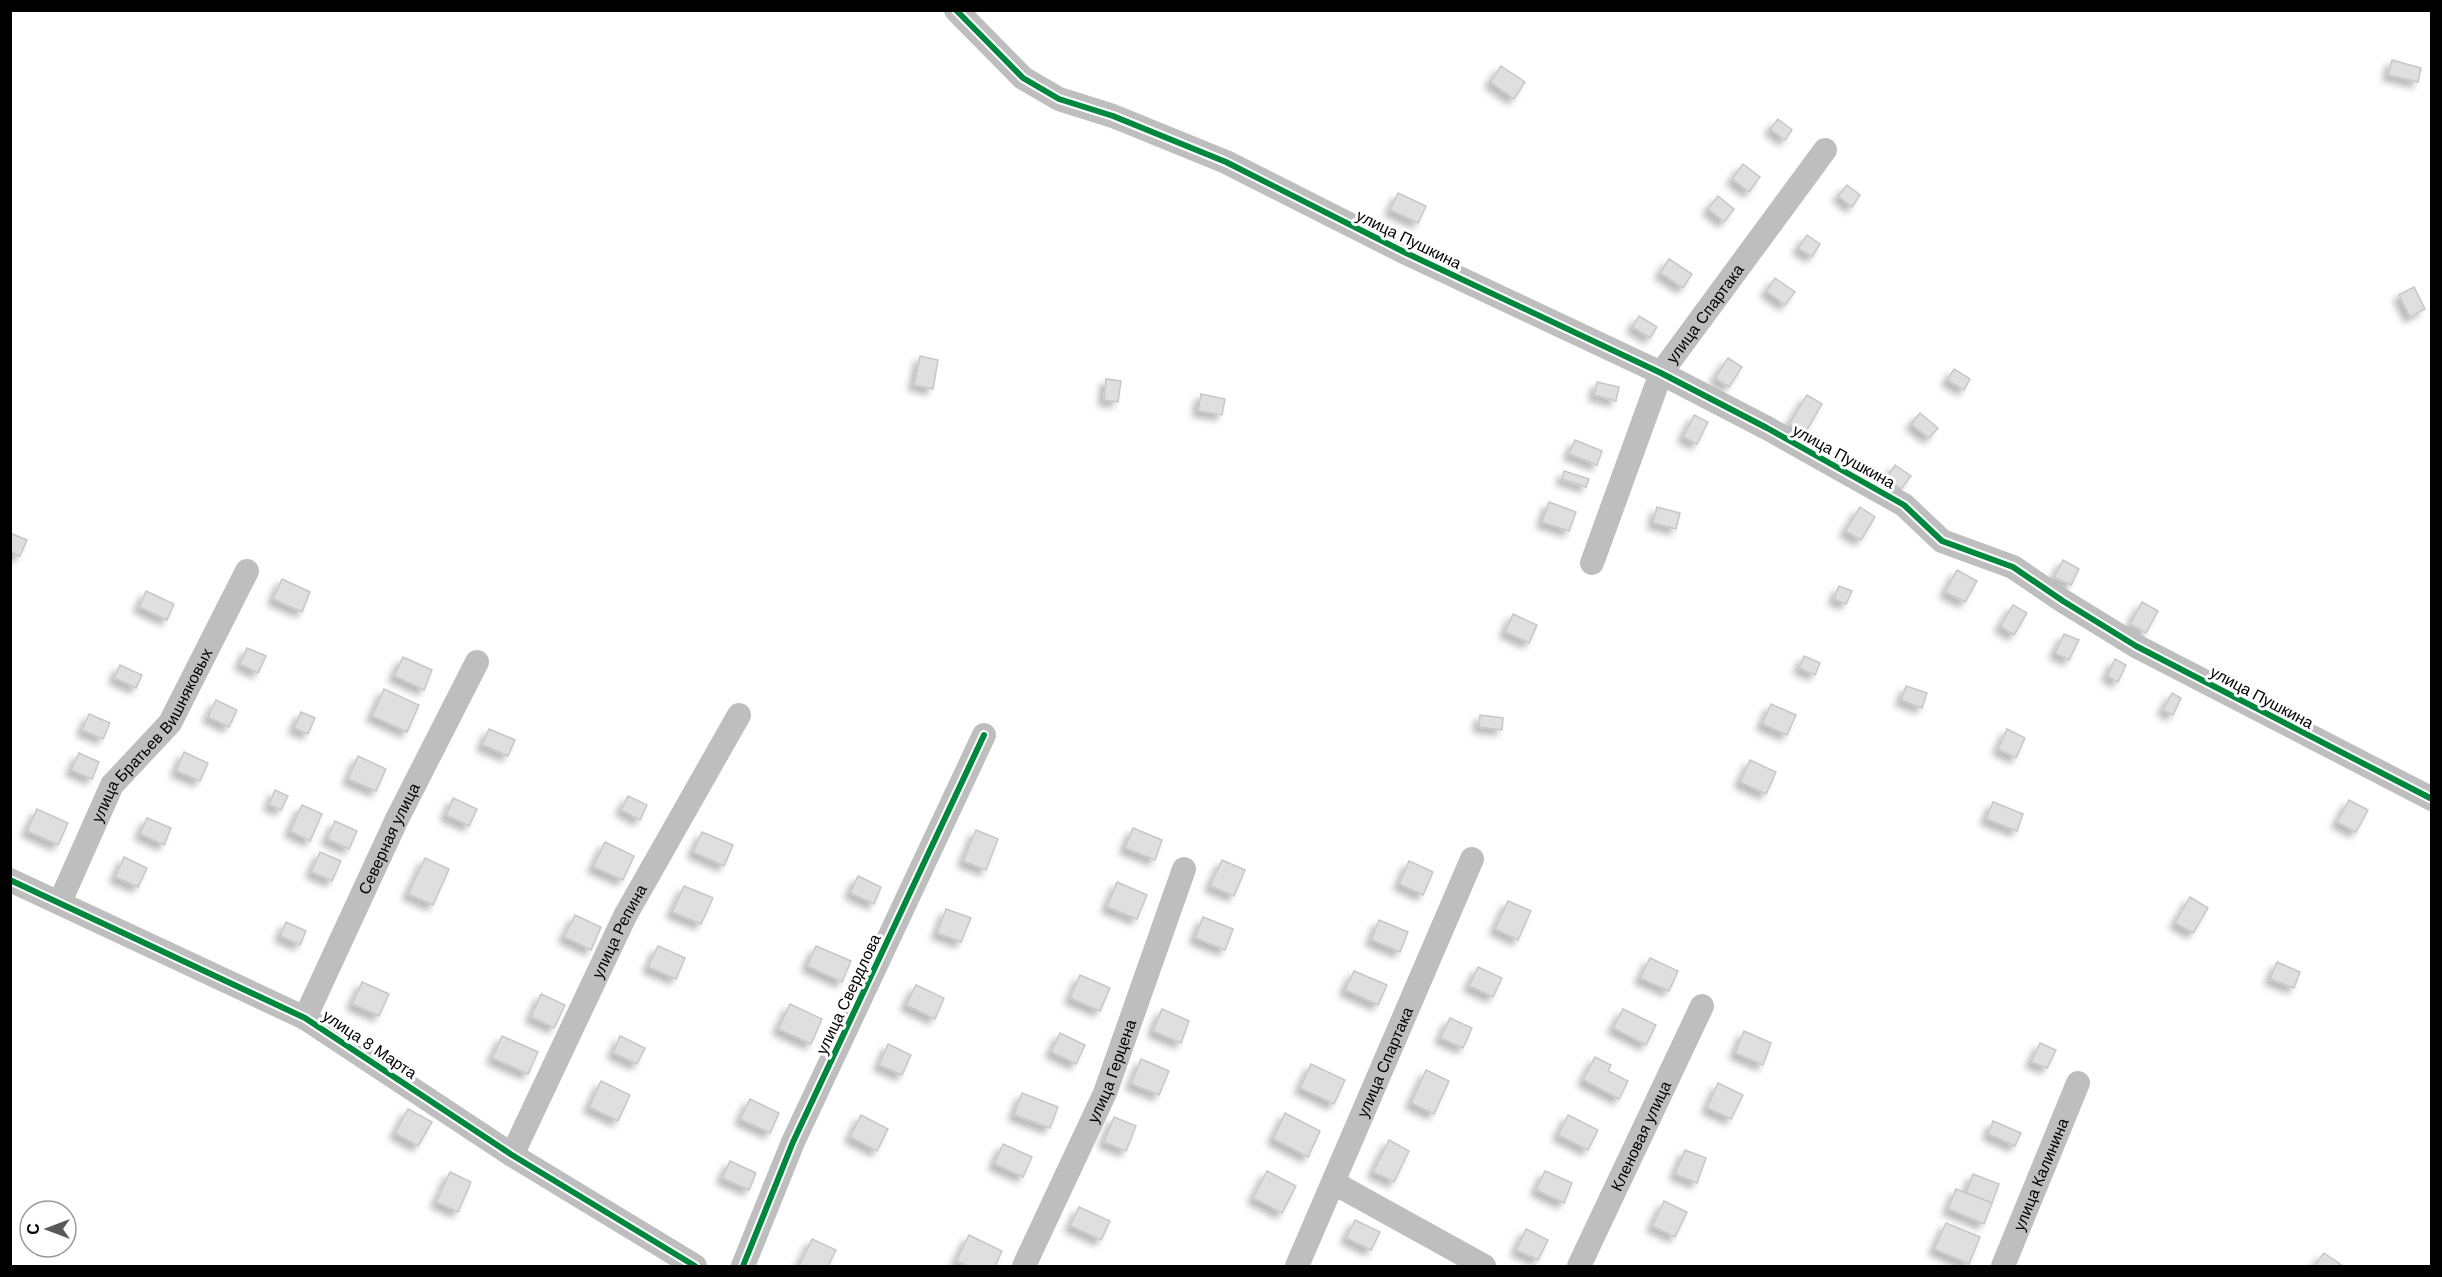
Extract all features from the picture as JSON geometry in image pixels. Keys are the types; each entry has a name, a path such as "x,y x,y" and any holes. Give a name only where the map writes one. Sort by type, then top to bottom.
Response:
{"street":[{"name":"улица Пушкина","path":"956,10 1023,78 1059,99 1113,116 1227,162 1406,253 1660,373 1767,428 1905,505 1942,542 2013,567 2062,601 2136,646 2432,799"},
{"name":"улица Спартака","path":"1592,563 1660,373 1825,150"},
{"name":"улица Братьев Вишняковых","path":"60,902 112,785 170,723 247,571"},
{"name":"Северная улица","path":"305,1017 398,819 477,662"},
{"name":"улица Репина","path":"512,1155 625,916 739,715"},
{"name":"улица Свердлова","path":"743,1266 793,1142 984,735"},
{"name":"улица Спартака","path":"1297,1266 1472,859"},
{"name":"улица Герцена","path":"1024,1266 1104,1092 1184,869"},
{"name":"улица 8 Марта","path":"10,880 305,1017 512,1155 695,1266"},
{"name":"Кленовая улица","path":"1579,1266 1702,1006"},
{"name":"улица Калинина","path":"2003,1266 2078,1083"},
{"path":"1334,1183 1484,1266"}],"building":[{"path":"2392,60 2421,68 2418,82 2388,75"},
{"path":"1501,66 1525,82 1514,99 1490,82"},
{"path":"1778,119 1792,130 1785,140 1770,129"},
{"path":"1743,164 1760,177 1749,192 1732,179"},
{"path":"1847,185 1860,195 1852,207 1838,196"},
{"path":"1398,193 1426,206 1418,223 1390,210"},
{"path":"1718,196 1734,209 1724,222 1708,209"},
{"path":"1807,235 1820,244 1812,257 1798,248"},
{"path":"1669,259 1692,274 1683,288 1660,273"},
{"path":"1775,278 1795,292 1785,305 1766,291"},
{"path":"2414,287 2425,309 2410,317 2399,295"},
{"path":"1639,316 1657,327 1650,338 1632,327"},
{"path":"920,356 938,360 933,389 914,385"},
{"path":"1728,358 1742,367 1729,387 1715,378"},
{"path":"1954,369 1970,379 1964,390 1947,380"},
{"path":"1106,379 1121,381 1118,402 1104,400"},
{"path":"1597,382 1619,387 1616,401 1594,395"},
{"path":"1201,394 1225,399 1222,415 1198,411"},
{"path":"1807,395 1822,404 1805,433 1789,424"},
{"path":"1920,413 1938,428 1929,438 1911,424"},
{"path":"1694,415 1708,422 1697,444 1683,437"},
{"path":"1575,440 1602,451 1597,465 1569,454"},
{"path":"1895,465 1911,476 1901,489 1886,478"},
{"path":"1564,471 1589,479 1586,487 1562,479"},
{"path":"1549,502 1576,512 1569,531 1542,522"},
{"path":"1657,507 1680,513 1676,529 1653,523"},
{"path":"1860,507 1875,517 1861,540 1845,531"},
{"path":"10,533 27,540 20,556 10,552"},
{"path":"2063,560 2079,569 2071,585 2054,577"},
{"path":"1957,570 1977,581 1965,602 1945,592"},
{"path":"282,579 310,592 302,612 273,599"},
{"path":"1839,586 1852,591 1846,604 1834,599"},
{"path":"146,591 174,604 167,620 139,607"},
{"path":"2142,602 2158,611 2146,633 2130,624"},
{"path":"2013,605 2027,613 2014,635 2000,626"},
{"path":"1513,614 1537,625 1529,643 1505,632"},
{"path":"2064,634 2079,640 2069,660 2055,653"},
{"path":"247,648 266,656 258,673 240,664"},
{"path":"1804,656 1820,663 1815,675 1799,668"},
{"path":"403,657 432,670 424,690 394,676"},
{"path":"2115,659 2126,665 2118,682 2107,676"},
{"path":"120,665 142,675 136,688 114,678"},
{"path":"1906,686 1927,693 1922,708 1901,700"},
{"path":"384,689 419,705 407,732 372,716"},
{"path":"2172,693 2181,698 2173,715 2163,710"},
{"path":"216,700 237,710 229,727 208,717"},
{"path":"1771,704 1796,715 1787,735 1762,724"},
{"path":"301,712 315,718 308,734 294,728"},
{"path":"89,714 110,723 103,739 82,730"},
{"path":"1480,715 1503,718 1502,730 1479,727"},
{"path":"489,729 515,740 508,756 482,745"},
{"path":"2007,729 2025,738 2016,758 1998,749"},
{"path":"184,752 208,763 200,781 176,771"},
{"path":"79,753 99,762 92,779 71,770"},
{"path":"358,756 386,769 376,791 348,779"},
{"path":"1750,760 1776,772 1766,794 1740,782"},
{"path":"275,790 288,796 281,810 269,805"},
{"path":"628,796 647,805 640,820 621,810"},
{"path":"453,798 477,809 469,826 446,815"},
{"path":"2349,800 2368,810 2356,832 2337,822"},
{"path":"1993,802 2023,814 2017,831 1986,819"},
{"path":"302,805 322,814 310,841 290,831"},
{"path":"37,809 68,823 58,845 27,831"},
{"path":"147,818 171,828 164,845 140,834"},
{"path":"335,821 357,831 349,849 327,839"},
{"path":"1133,828 1162,840 1155,860 1125,848"},
{"path":"976,830 998,839 986,870 963,861"},
{"path":"702,832 733,845 724,866 693,852"},
{"path":"605,842 634,856 623,880 593,867"},
{"path":"320,852 341,861 332,881 311,872"},
{"path":"124,857 147,868 138,887 115,877"},
{"path":"425,858 449,869 433,905 408,894"},
{"path":"1222,860 1245,870 1234,896 1210,886"},
{"path":"1409,861 1433,872 1423,895 1399,884"},
{"path":"858,876 881,887 874,904 850,893"},
{"path":"1117,882 1147,895 1137,919 1107,907"},
{"path":"684,886 713,898 701,924 672,912"},
{"path":"2190,897 2208,908 2193,933 2175,923"},
{"path":"1508,901 1531,911 1518,940 1495,929"},
{"path":"946,909 971,918 961,942 937,933"},
{"path":"575,915 601,927 591,950 564,937"},
{"path":"1203,917 1233,929 1225,950 1195,938"},
{"path":"1379,920 1408,932 1400,952 1371,940"},
{"path":"286,922 306,931 300,945 280,936"},
{"path":"658,946 685,958 676,979 648,967"},
{"path":"816,946 851,961 842,982 807,966"},
{"path":"1650,958 1678,971 1669,991 1640,978"},
{"path":"2277,962 2300,972 2294,988 2270,979"},
{"path":"1478,967 1502,978 1493,997 1469,986"},
{"path":"1354,971 1387,985 1378,1005 1345,990"},
{"path":"1080,975 1110,988 1100,1011 1070,998"},
{"path":"362,982 389,994 379,1016 352,1004"},
{"path":"916,985 944,998 935,1019 906,1005"},
{"path":"541,994 565,1005 554,1028 531,1017"},
{"path":"790,1004 822,1019 811,1044 778,1029"},
{"path":"1162,1009 1189,1021 1181,1043 1153,1031"},
{"path":"1623,1009 1656,1025 1646,1045 1613,1028"},
{"path":"1450,1018 1472,1028 1463,1048 1440,1038"},
{"path":"1744,1031 1771,1043 1763,1065 1735,1053"},
{"path":"1060,1033 1085,1045 1076,1064 1051,1052"},
{"path":"502,1036 538,1052 528,1074 492,1058"},
{"path":"620,1036 645,1048 637,1064 613,1053"},
{"path":"2040,1043 2056,1050 2047,1068 2031,1062"},
{"path":"888,1044 911,1055 902,1075 879,1065"},
{"path":"1595,1057 1611,1065 1608,1071 1628,1081 1619,1099 1583,1080"},
{"path":"1141,1059 1169,1071 1159,1095 1131,1084"},
{"path":"1311,1064 1345,1080 1334,1104 1300,1088"},
{"path":"1426,1070 1449,1081 1434,1114 1411,1103"},
{"path":"601,1081 630,1095 618,1121 589,1107"},
{"path":"1718,1083 1743,1095 1731,1119 1707,1108"},
{"path":"1022,1093 1058,1107 1050,1128 1014,1115"},
{"path":"750,1099 779,1113 770,1133 740,1119"},
{"path":"408,1109 432,1122 418,1146 395,1133"},
{"path":"1285,1113 1320,1131 1308,1157 1273,1139"},
{"path":"861,1115 888,1129 877,1151 850,1137"},
{"path":"1568,1115 1598,1130 1588,1150 1558,1135"},
{"path":"1114,1117 1136,1126 1126,1151 1104,1142"},
{"path":"1993,1121 2021,1133 2015,1146 1988,1134"},
{"path":"1389,1140 1409,1151 1394,1182 1373,1172"},
{"path":"1003,1144 1032,1157 1023,1177 994,1164"},
{"path":"1685,1150 1706,1158 1697,1183 1675,1174"},
{"path":"730,1161 756,1173 749,1190 722,1178"},
{"path":"1267,1171 1296,1186 1282,1213 1253,1198"},
{"path":"1545,1171 1572,1183 1564,1203 1536,1190"},
{"path":"450,1172 471,1182 458,1212 436,1202"},
{"path":"1973,1174 1999,1184 1992,1203 1966,1193"},
{"path":"1956,1189 1992,1203 1984,1224 1948,1209"},
{"path":"1664,1201 1687,1212 1675,1237 1652,1226"},
{"path":"1079,1207 1110,1221 1101,1240 1070,1226"},
{"path":"1355,1220 1380,1232 1371,1250 1346,1238"},
{"path":"1946,1223 1980,1237 1969,1264 1934,1249"},
{"path":"1526,1229 1548,1240 1538,1260 1516,1250"},
{"path":"969,1235 1002,1251 995,1266 968,1266 956,1261"},
{"path":"812,1239 836,1250 828,1266 799,1266"},
{"path":"2324,1253 2343,1266 2314,1266"}],"cycle path":[{"path":"956,10 1023,78 1059,99 1113,116 1226,162 1406,253 1661,373 1767,428 1904,505 1942,541 2013,567 2136,646 2432,799"},
{"path":"743,1266 793,1142 984,735"},
{"path":"10,880 305,1018 512,1155 695,1266"}]}
